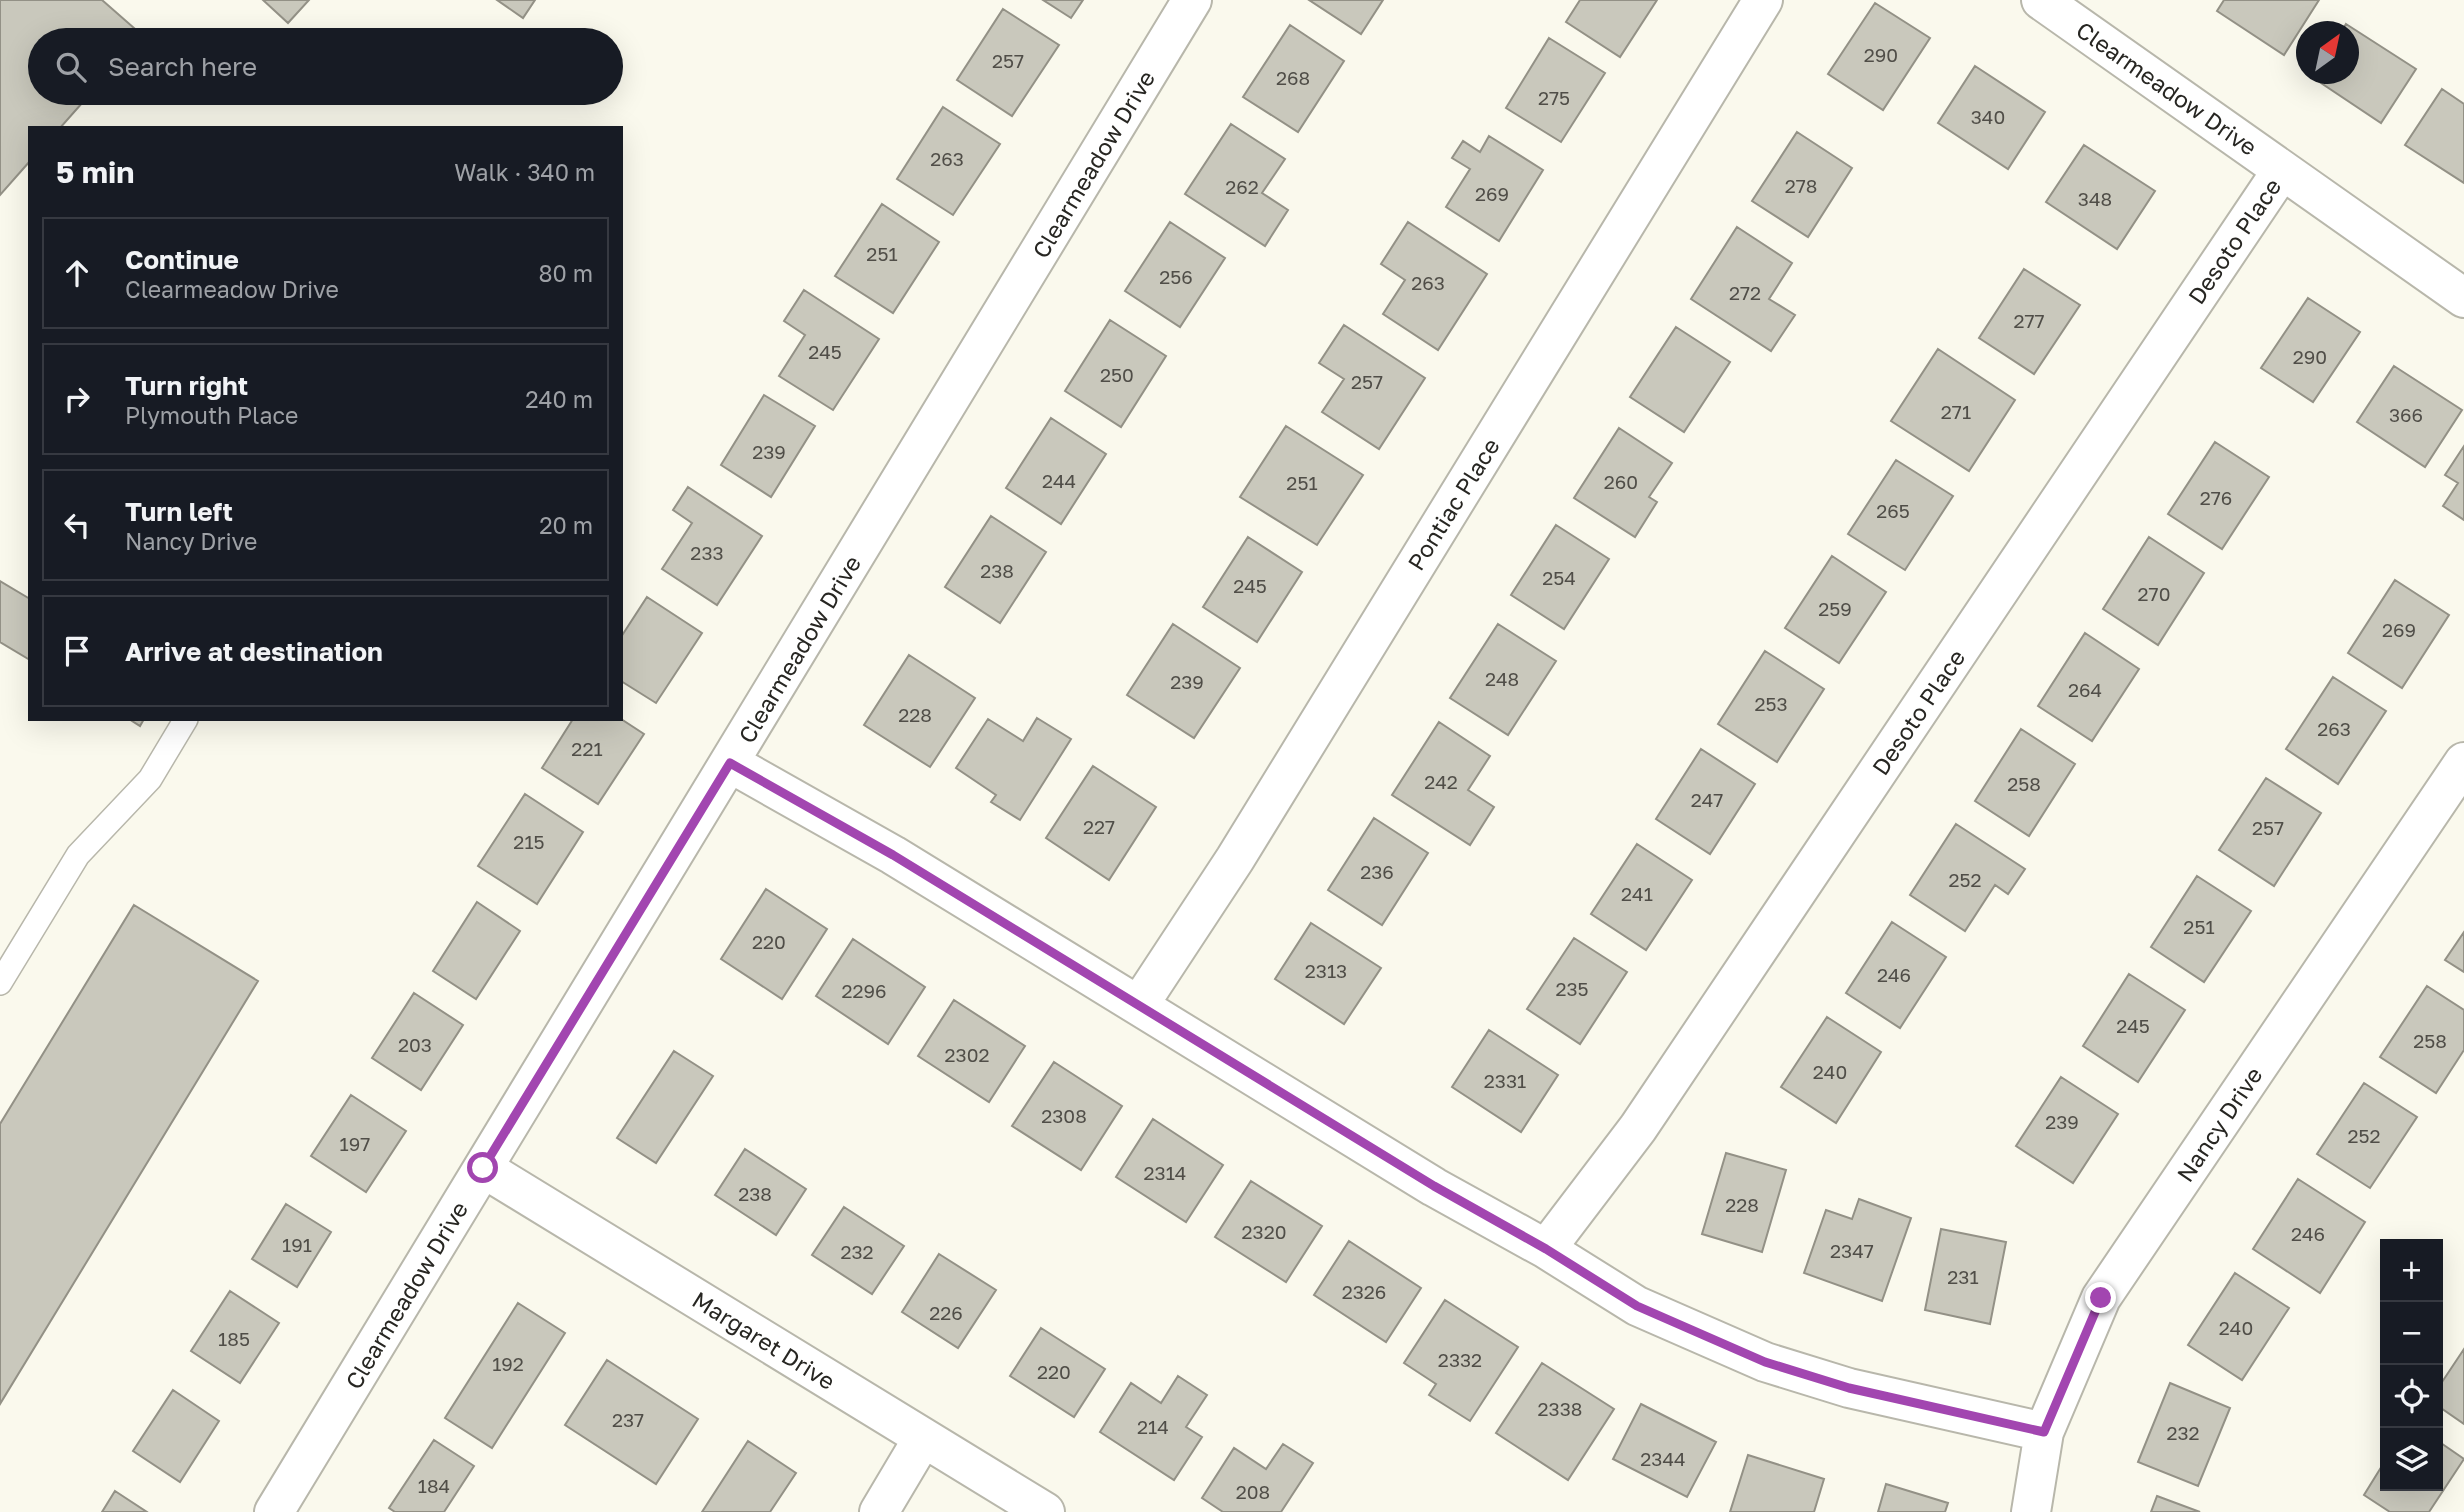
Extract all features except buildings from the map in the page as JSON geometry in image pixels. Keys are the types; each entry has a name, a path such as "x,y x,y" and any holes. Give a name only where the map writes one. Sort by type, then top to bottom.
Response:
{"street":[{"name":"Clearmeadow Drive","path":"274,1512 1192,0"},
{"name":"Pontiac Place","path":"1139,1005 1235,859 1763,0"},
{"name":"Clearmeadow Drive","path":"2041,0 2464,298"},
{"name":"Desoto Place","path":"1546,1249 1638,1128 2282,170"},
{"name":"Nancy Drive","path":"2031,1512 2044,1432 2101,1298 2464,762"},
{"path":"730,763 893,855 1434,1186 1546,1249 1637,1306 1765,1362 1849,1388 2044,1432"},
{"name":"Margaret Drive","path":"483,1168 1045,1512"},
{"path":"879,1512 923,1438"}],"lane":[{"path":"0,983 78,856 150,779 185,721"}],"route":[{"path":"483,1168 730,763 893,855 1434,1186 1546,1249 1637,1306 1765,1362 1849,1388 2044,1432 2101,1298"}]}
